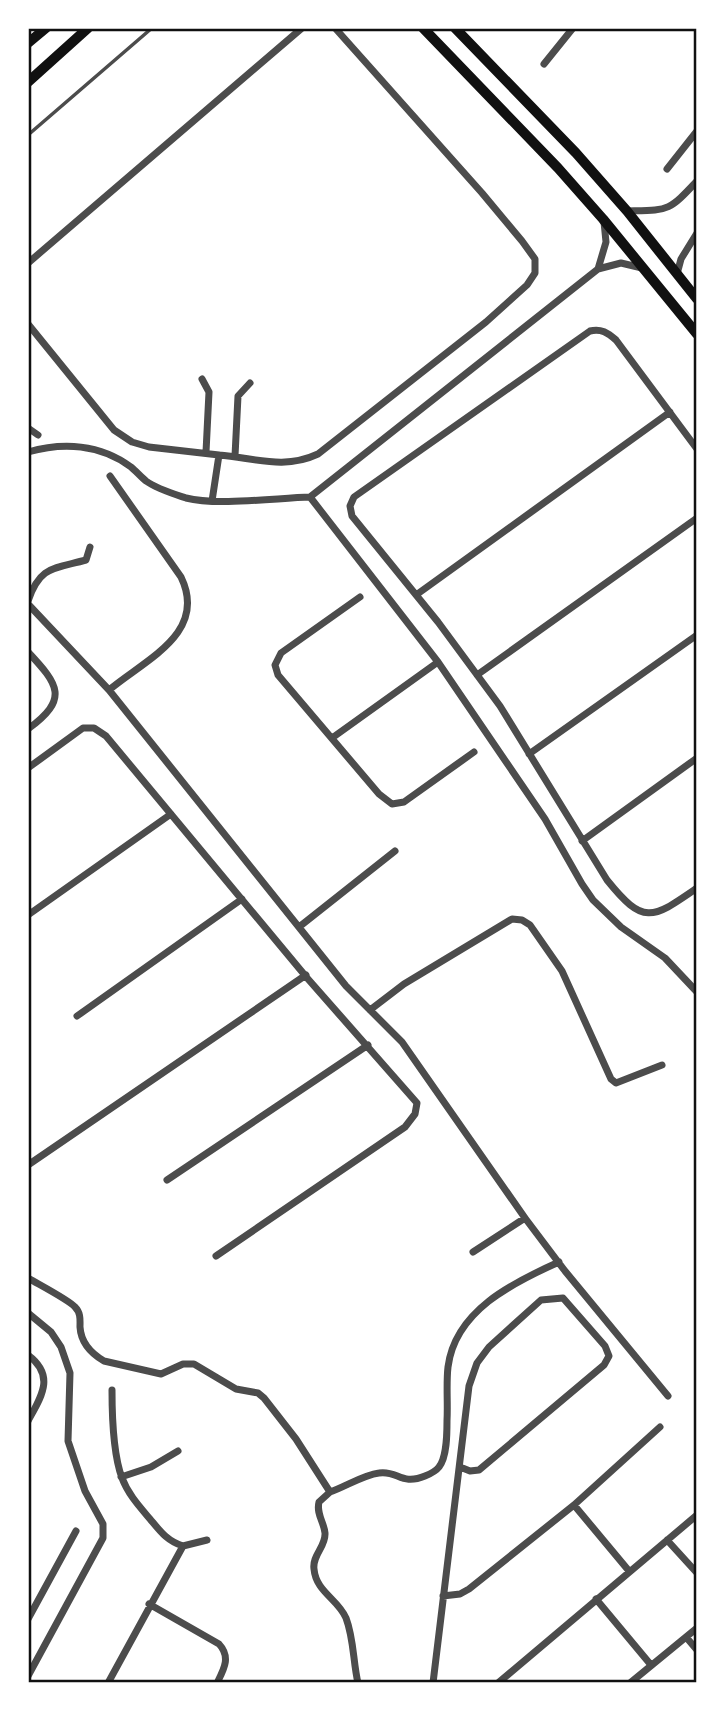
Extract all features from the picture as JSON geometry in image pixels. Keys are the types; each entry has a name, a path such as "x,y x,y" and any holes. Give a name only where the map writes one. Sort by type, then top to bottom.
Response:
{"main road":[{"path":"28,43 46,28"},
{"path":"28,82 88,28"},
{"path":"423,28 603,219 697,334"},
{"path":"455,28 576,153 627,211 697,299"}],"street":[{"path":"28,262 302,28"},
{"path":"28,324 114,430 132,442 149,447 283,463 302,462 318,454 486,322 527,285 535,273 535,259 522,241 335,28"},
{"path":"544,64 573,28"},
{"path":"667,169 697,131"},
{"path":"627,211 661,211 673,206 697,181"},
{"path":"598,269 606,242 603,219"},
{"path":"677,274 681,259 697,233"},
{"path":"28,452 45,447 76,445 92,449 131,467 148,483 190,499 212,501 310,497 598,269 621,263 644,268"},
{"path":"697,449 616,340 603,331 590,331 354,497 350,506 352,516 500,706 619,895 632,908 645,913 663,912 697,888"},
{"path":"202,379 209,393 206,452"},
{"path":"235,456 238,396 250,383"},
{"path":"416,595 670,412"},
{"path":"28,428 38,435"},
{"path":"212,501 219,455"},
{"path":"109,690 172,640 184,626 188,608 188,592 181,577 110,476"},
{"path":"310,497 438,662 545,819 593,900 621,927 665,958 697,992"},
{"path":"477,675 697,517"},
{"path":"90,547 86,560 48,570 35,581 28,602 109,690 346,986 402,1042 525,1218 668,1396"},
{"path":"360,597 281,653 275,665 278,675 379,794 392,804 404,802 474,752"},
{"path":"529,754 697,635"},
{"path":"28,652 51,678 56,686 56,695 54,704 42,719 28,729"},
{"path":"332,738 438,662"},
{"path":"28,768 83,728 94,728 106,736 417,1103 415,1114 405,1127 216,1256"},
{"path":"583,841 697,758"},
{"path":"28,915 171,814"},
{"path":"299,927 394,850"},
{"path":"77,1016 242,899"},
{"path":"370,1010 404,984 488,933 512,919 522,920 530,925 562,971 611,1079 615,1083 662,1065"},
{"path":"28,1165 306,975"},
{"path":"167,1180 368,1045"},
{"path":"473,1252 525,1218"},
{"path":"358,1683 354,1649 345,1615 316,1581 313,1566 325,1538 317,1509 319,1502 330,1492 378,1473 388,1472 409,1480 426,1475 439,1467 447,1430 448,1367 457,1336 481,1307 507,1288 559,1262"},
{"path":"28,1278 74,1306 80,1317 85,1344 104,1362 161,1374 183,1364 194,1364 236,1389 258,1393 296,1439 330,1492"},
{"path":"433,1683 469,1386 477,1363 489,1347 541,1300 563,1298 605,1346 609,1356 604,1365 479,1470 470,1471 460,1467"},
{"path":"28,1313 43,1324 61,1347 70,1373 68,1441 85,1492 104,1531 103,1538 28,1676"},
{"path":"28,1355 41,1368 44,1392 28,1421"},
{"path":"111,1390 121,1477 132,1497 171,1542 183,1546 207,1540"},
{"path":"443,1596 460,1594 469,1589 574,1505 660,1427"},
{"path":"121,1477 150,1467 178,1451"},
{"path":"574,1505 629,1571"},
{"path":"498,1683 697,1515"},
{"path":"28,1619 76,1531"},
{"path":"667,1540 697,1573"},
{"path":"108,1683 183,1546"},
{"path":"596,1599 651,1665"},
{"path":"149,1604 224,1649 225,1667 217,1683"},
{"path":"630,1683 697,1628"},
{"path":"686,1637 697,1650"}],"lane":[{"path":"28,135 152,28"}]}
